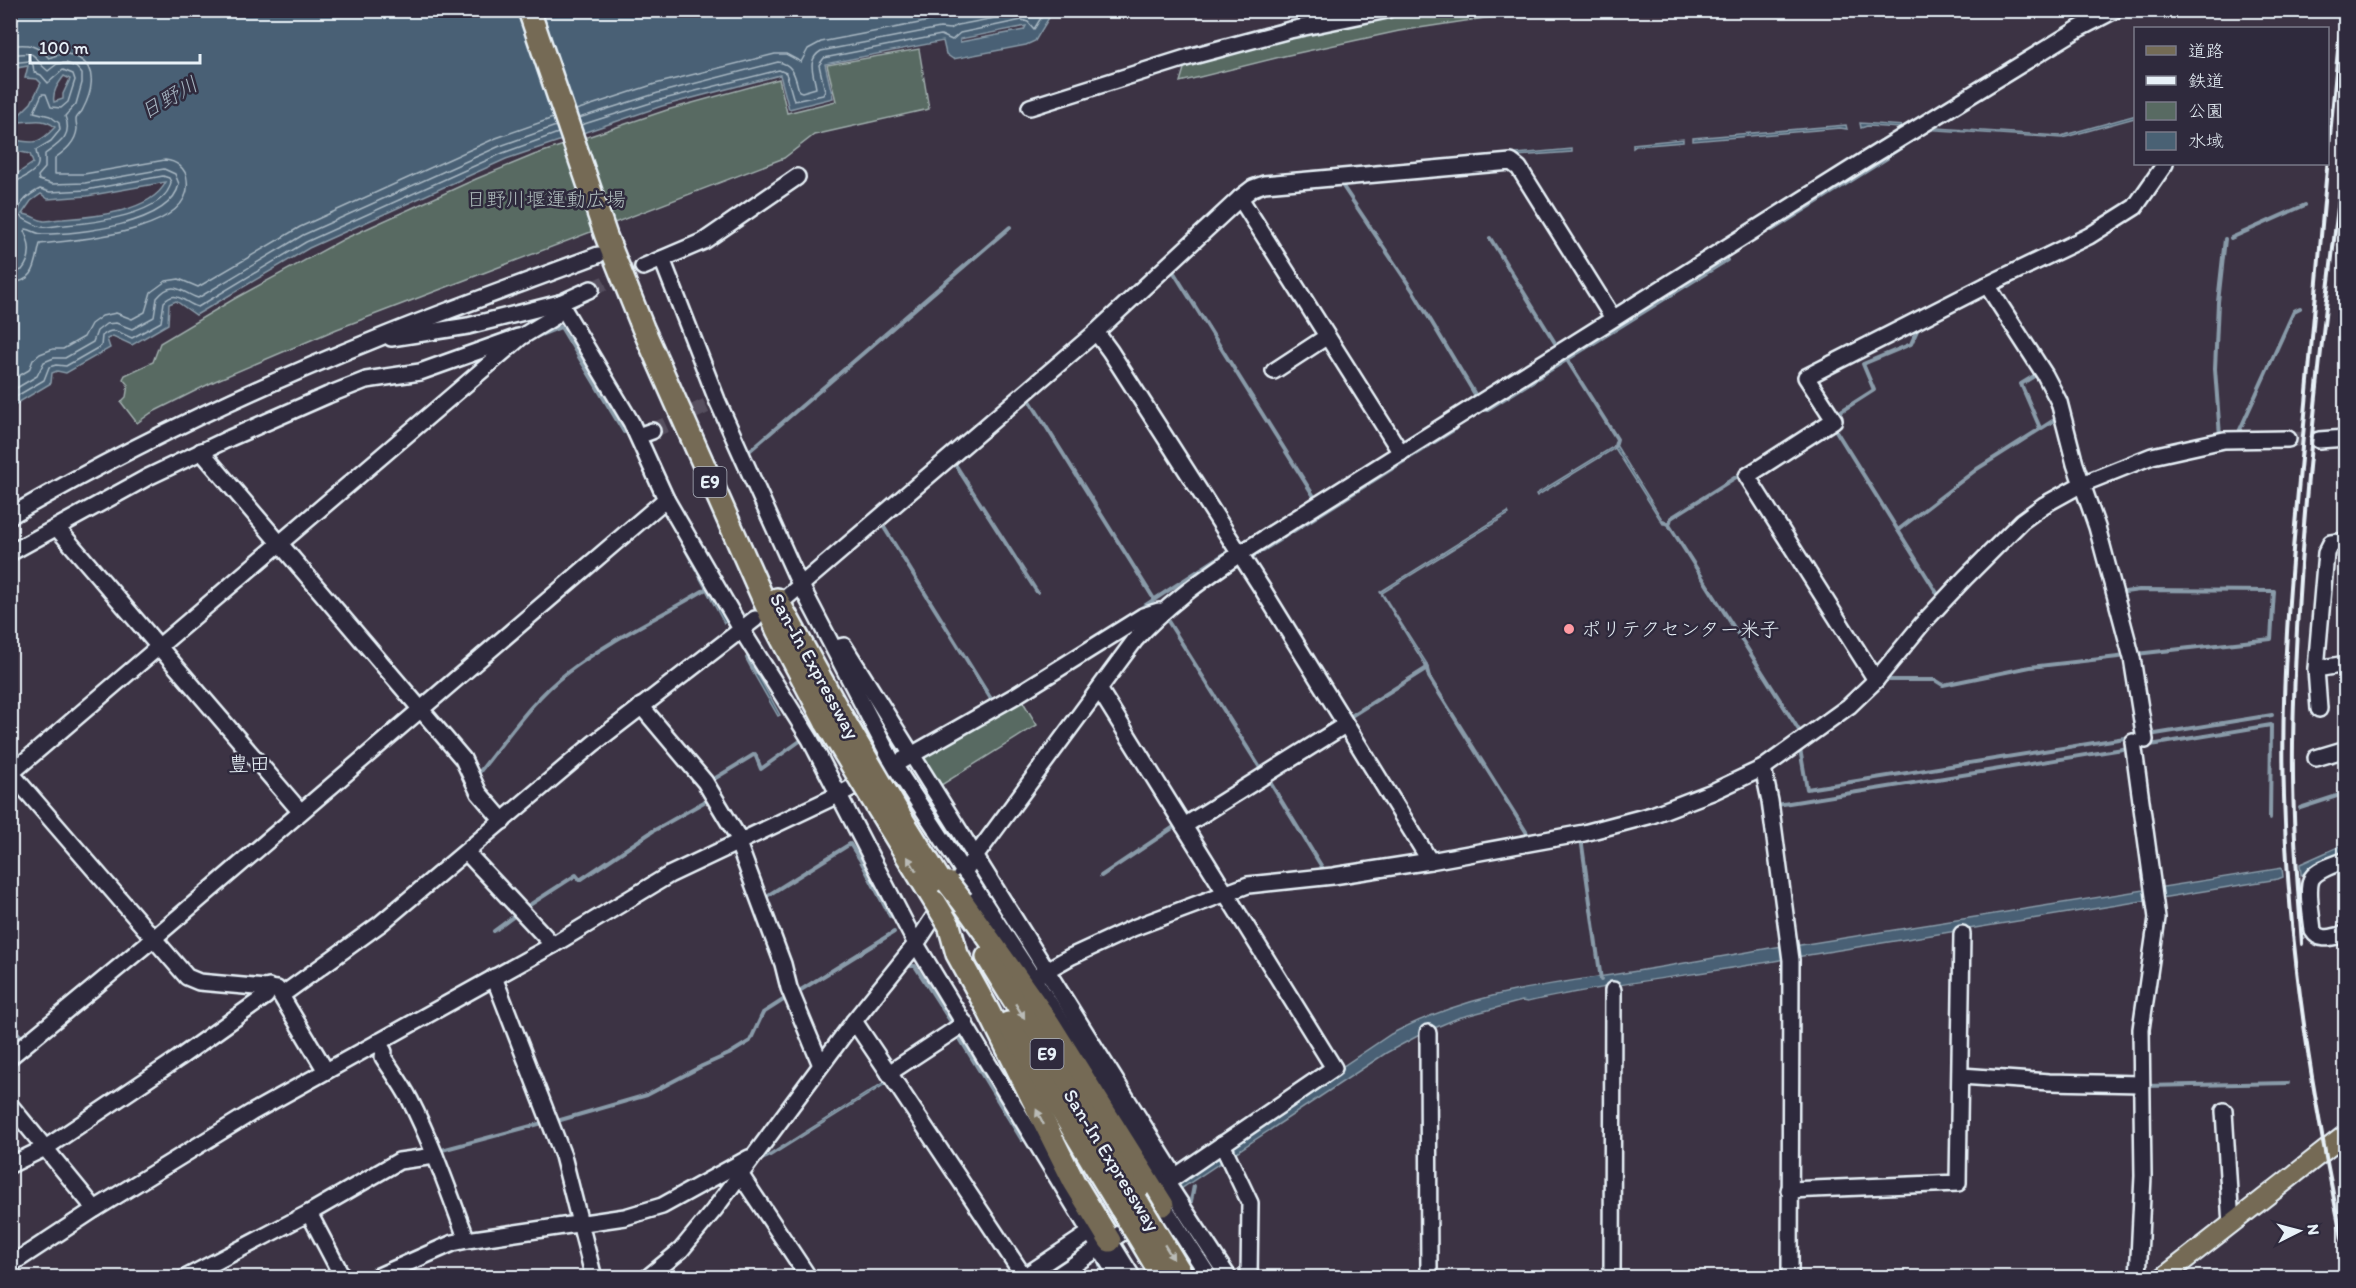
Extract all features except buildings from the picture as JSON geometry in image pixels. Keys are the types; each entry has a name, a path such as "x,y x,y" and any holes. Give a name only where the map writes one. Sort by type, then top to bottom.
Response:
{"highway":[{"name":"San-In Expressway","path":"529,10 605,242 777,630 895,821 959,875"},
{"name":"San-In Expressway","path":"536,10 605,242"},
{"name":"San-In Expressway","path":"895,821 959,875"},
{"name":"San-In Expressway","path":"959,875 956,911 1145,1232 1163,1278"},
{"path":"956,911 1049,1023 1170,1190"},
{"path":"956,911 957,954 988,1010 1105,1244"},
{"name":"San-In Expressway","path":"1145,1232 1184,1278"}],"main road":[{"path":"2162,1278 2346,1134"}],"street":[{"path":"1030,107 1189,57 1290,30 1387,10"},
{"path":"647,1278 681,1250 696,1233 854,1021 916,944 959,875 1135,640 1165,608 1191,587 1239,555 1613,318 2080,28 2115,10"},
{"path":"788,597 799,581 1096,332 1240,198 1253,188 1264,184 1511,162 1519,168 1613,318"},
{"path":"1876,680 1747,476 1834,420 1806,377 2089,236 2128,213 2135,207 2163,165"},
{"path":"643,267 704,242 797,177"},
{"path":"1240,198 1401,453"},
{"path":"10,516 171,430 376,339 605,242"},
{"path":"662,260 712,403 799,581 894,765 959,875 1041,974 1170,1190 1229,1278"},
{"path":"1987,285 2045,375 2059,402 2082,484 2097,527 2132,658 2157,928 2141,1029 2143,1176 2138,1278"},
{"path":"376,339 408,337 468,326 560,303 591,289"},
{"path":"276,990 190,980 11,773 521,337 554,317 560,303"},
{"path":"560,303 645,433 666,499 741,629 810,739 916,944 1087,1233 1105,1244 1133,1278"},
{"path":"1096,332 1258,582 1430,861"},
{"path":"10,553 133,485 201,451 363,381 420,372 521,337"},
{"path":"1274,371 1326,337"},
{"path":"2319,440 2346,438"},
{"path":"1041,974 1132,928 1229,896 1262,882 1333,876 1584,833 1652,815 1764,771 1838,715 1876,680 1922,624 2022,521 2044,505 2082,484 2152,456 2224,440 2288,439"},
{"path":"201,451 463,759 479,792 500,818"},
{"path":"10,1057 154,938 666,499"},
{"path":"57,528 300,811"},
{"path":"2319,709 2316,669 2325,553 2331,543 2346,541"},
{"path":"10,1265 95,1209 251,1113 553,945 669,875 840,794 894,765 1015,696 1143,616 1165,608"},
{"path":"10,1165 47,1147 266,996 380,924 467,853 500,818 754,619"},
{"path":"834,649 844,646 912,755 959,875"},
{"path":"2316,669 2346,664"},
{"path":"1054,1278 1105,1244 1222,1144 1334,1068 1099,689"},
{"path":"641,706 705,782 740,842 783,964 789,988 821,1065"},
{"path":"1184,826 1345,725"},
{"path":"2316,758 2346,749"},
{"path":"1764,771 1790,952 1790,1278"},
{"path":"467,853 553,945"},
{"path":"2346,860 2318,872 2312,878 2310,886 2313,931 2316,936 2320,938 2346,934"},
{"path":"1789,1190 1958,1183 1962,934"},
{"path":"494,977 563,1156 594,1278"},
{"path":"276,990 326,1071"},
{"path":"1612,1278 1613,990"},
{"path":"854,1021 1024,1277 1087,1233"},
{"path":"890,1073 964,1023"},
{"path":"1428,1033 1429,1278"},
{"path":"378,1041 384,1052 383,1057 409,1098 435,1156 466,1240"},
{"path":"1961,1076 2049,1082 2141,1084"},
{"path":"10,1105 47,1147 95,1209"},
{"path":"2224,1112 2231,1225"},
{"path":"1222,1144 1231,1158 1250,1203 1250,1278"},
{"path":"185,1278 309,1213 399,1161 435,1156"},
{"path":"374,1278 453,1243 625,1217 662,1206 745,1166"},
{"path":"745,1166 809,1278"},
{"path":"1170,1190 1210,1278"},
{"path":"309,1213 343,1278"},
{"path":"1105,1244 1118,1278"}],"green space":[{"path":"1408,10 1531,11 1399,31 1180,82 1186,62"},
{"name":"日野川堰運動広場","path":"919,49 929,109 814,135 784,158 337,329 215,381 151,413 137,423 121,402 126,397 128,385 123,379 125,375 153,362 160,343 234,299 344,239 476,179 534,155 667,110 779,79 787,113 836,101 827,65"},
{"path":"1020,697 1037,725 935,789 916,759"}],"water":[{"name":"日野川","path":"11,11 1053,11 1035,41 1026,45 953,59 946,54 943,41 825,64 833,98 789,109 780,75 662,106 506,159 309,248 196,315 176,301 169,304 168,324 132,345 113,336 107,339 110,348 66,373 57,371 52,373 51,383 11,407 10,265 16,247 11,238 11,178 33,163 30,154 11,150 11,139 35,142 55,127 42,121 18,122 16,118 31,103 41,83 37,79 25,78 28,66 11,69","holes":["1026,26 1024,30 960,42 960,39","64,76 70,79 63,99 54,102 58,85","166,182 148,200 120,211 90,217 44,221 22,214 31,201 41,194 48,199 87,196"]},
{"path":"2134,116 2134,118 2062,138 1907,128 1870,151 1869,149 1902,128 1867,126 1861,128 1860,123 2061,136"},
{"path":"1846,125 1847,129 1693,141 1693,138"},
{"path":"1683,139 1683,142 1633,148 1633,144"},
{"path":"1572,149 1572,152 1392,165"},
{"path":"592,370 632,438 658,498 422,701 419,700 655,497 630,438 590,372"},
{"path":"1616,445 1665,524 1615,448 1537,496 1536,494"},
{"path":"664,507 727,622 724,623 662,508"},
{"path":"1508,512 1509,514 1382,593 1427,664 1427,668 1380,592"},
{"path":"754,668 780,715 778,716 751,669"},
{"path":"2345,844 2345,855 2301,875 2300,864"},
{"path":"2282,868 2283,877 2278,879 1522,1001 1458,1018 1425,1032 1386,1053 1048,1277 1029,1278 1391,1034 1448,1009 1533,987"},
{"path":"889,1079 890,1081 769,1157 683,1201 630,1219 769,1155"}],"waterway":[{"path":"1891,154 1930,129"},
{"path":"1772,230 1887,158"},
{"path":"1340,182 1413,291 1476,396"},
{"path":"2231,238 2305,205"},
{"path":"747,453 1010,227"},
{"path":"1490,238 1557,346"},
{"path":"2220,436 2215,369 2218,302 2225,239"},
{"path":"1486,410 1727,260"},
{"path":"1171,268 1315,498"},
{"path":"2339,294 2346,292"},
{"path":"2238,434 2294,311 2300,308"},
{"path":"1838,413 1874,390 1863,364 1911,344 1919,326"},
{"path":"533,338 561,327 624,432"},
{"path":"1567,360 1617,439 1615,446"},
{"path":"2039,373 2021,384 2040,428"},
{"path":"1027,396 1154,599"},
{"path":"1445,416 1477,396"},
{"path":"1898,530 1977,469 2059,417"},
{"path":"1401,443 1428,426"},
{"path":"1833,426 1937,593"},
{"path":"1252,557 1455,429"},
{"path":"1366,465 1388,452"},
{"path":"953,461 1037,592"},
{"path":"1663,521 1669,525 1671,518 1744,472"},
{"path":"1288,515 1330,488"},
{"path":"1239,545 1281,519"},
{"path":"880,521 991,699"},
{"path":"1669,525 1802,735"},
{"path":"1115,625 1229,551"},
{"path":"1227,572 1240,564"},
{"path":"477,775 531,707 568,672 618,639 706,589"},
{"path":"2118,593 2139,590 2274,591 2271,639 2136,654"},
{"path":"1168,616 1166,618 1262,771"},
{"path":"1885,677 1886,680 1935,680 1943,685 2030,667 2127,656"},
{"path":"747,658 755,673"},
{"path":"1426,665 1429,677 1530,838"},
{"path":"1348,718 1427,668"},
{"path":"2149,735 2272,715"},
{"path":"2142,754 2141,750 2144,746 2271,725 2270,819"},
{"path":"1800,749 1807,789 2131,737"},
{"path":"709,782 755,754 761,769 800,741"},
{"path":"1777,805 2129,748"},
{"path":"1268,779 1325,872"},
{"path":"2300,808 2346,793"},
{"path":"528,906 576,875 580,880 653,831 711,798"},
{"path":"1101,876 1177,825"},
{"path":"1581,838 1601,980"},
{"path":"762,899 850,844 890,916"},
{"path":"494,931 517,914"},
{"path":"796,993 894,932"},
{"path":"903,966 915,966 953,1025"},
{"path":"557,1121 647,1095 729,1054 750,1041 763,1013 788,997"},
{"path":"10,1026 25,1040"},
{"path":"954,1036 959,1037 1022,1140"},
{"path":"2145,1086 2288,1083"},
{"path":"442,1150 546,1122"},
{"path":"1192,1209 1190,1206 1194,1186"},
{"path":"1100,1265 1107,1278"}],"tunnel":[{"path":"591,289 643,267"},
{"path":"652,431 706,406"},
{"path":"2288,439 2319,440"}],"railway":[{"path":"2329,145 2342,10"},
{"path":"2302,944 2295,844 2293,769 2299,593 2311,443 2346,143"},
{"path":"2327,165 2292,564 2283,750 2286,854 2304,1028 2323,1143 2346,1258"}],"place":[{"name":"ポリテクセンター米子","path":"1569,629"}],"district":[{"name":"豊田","path":"249,764"}]}
